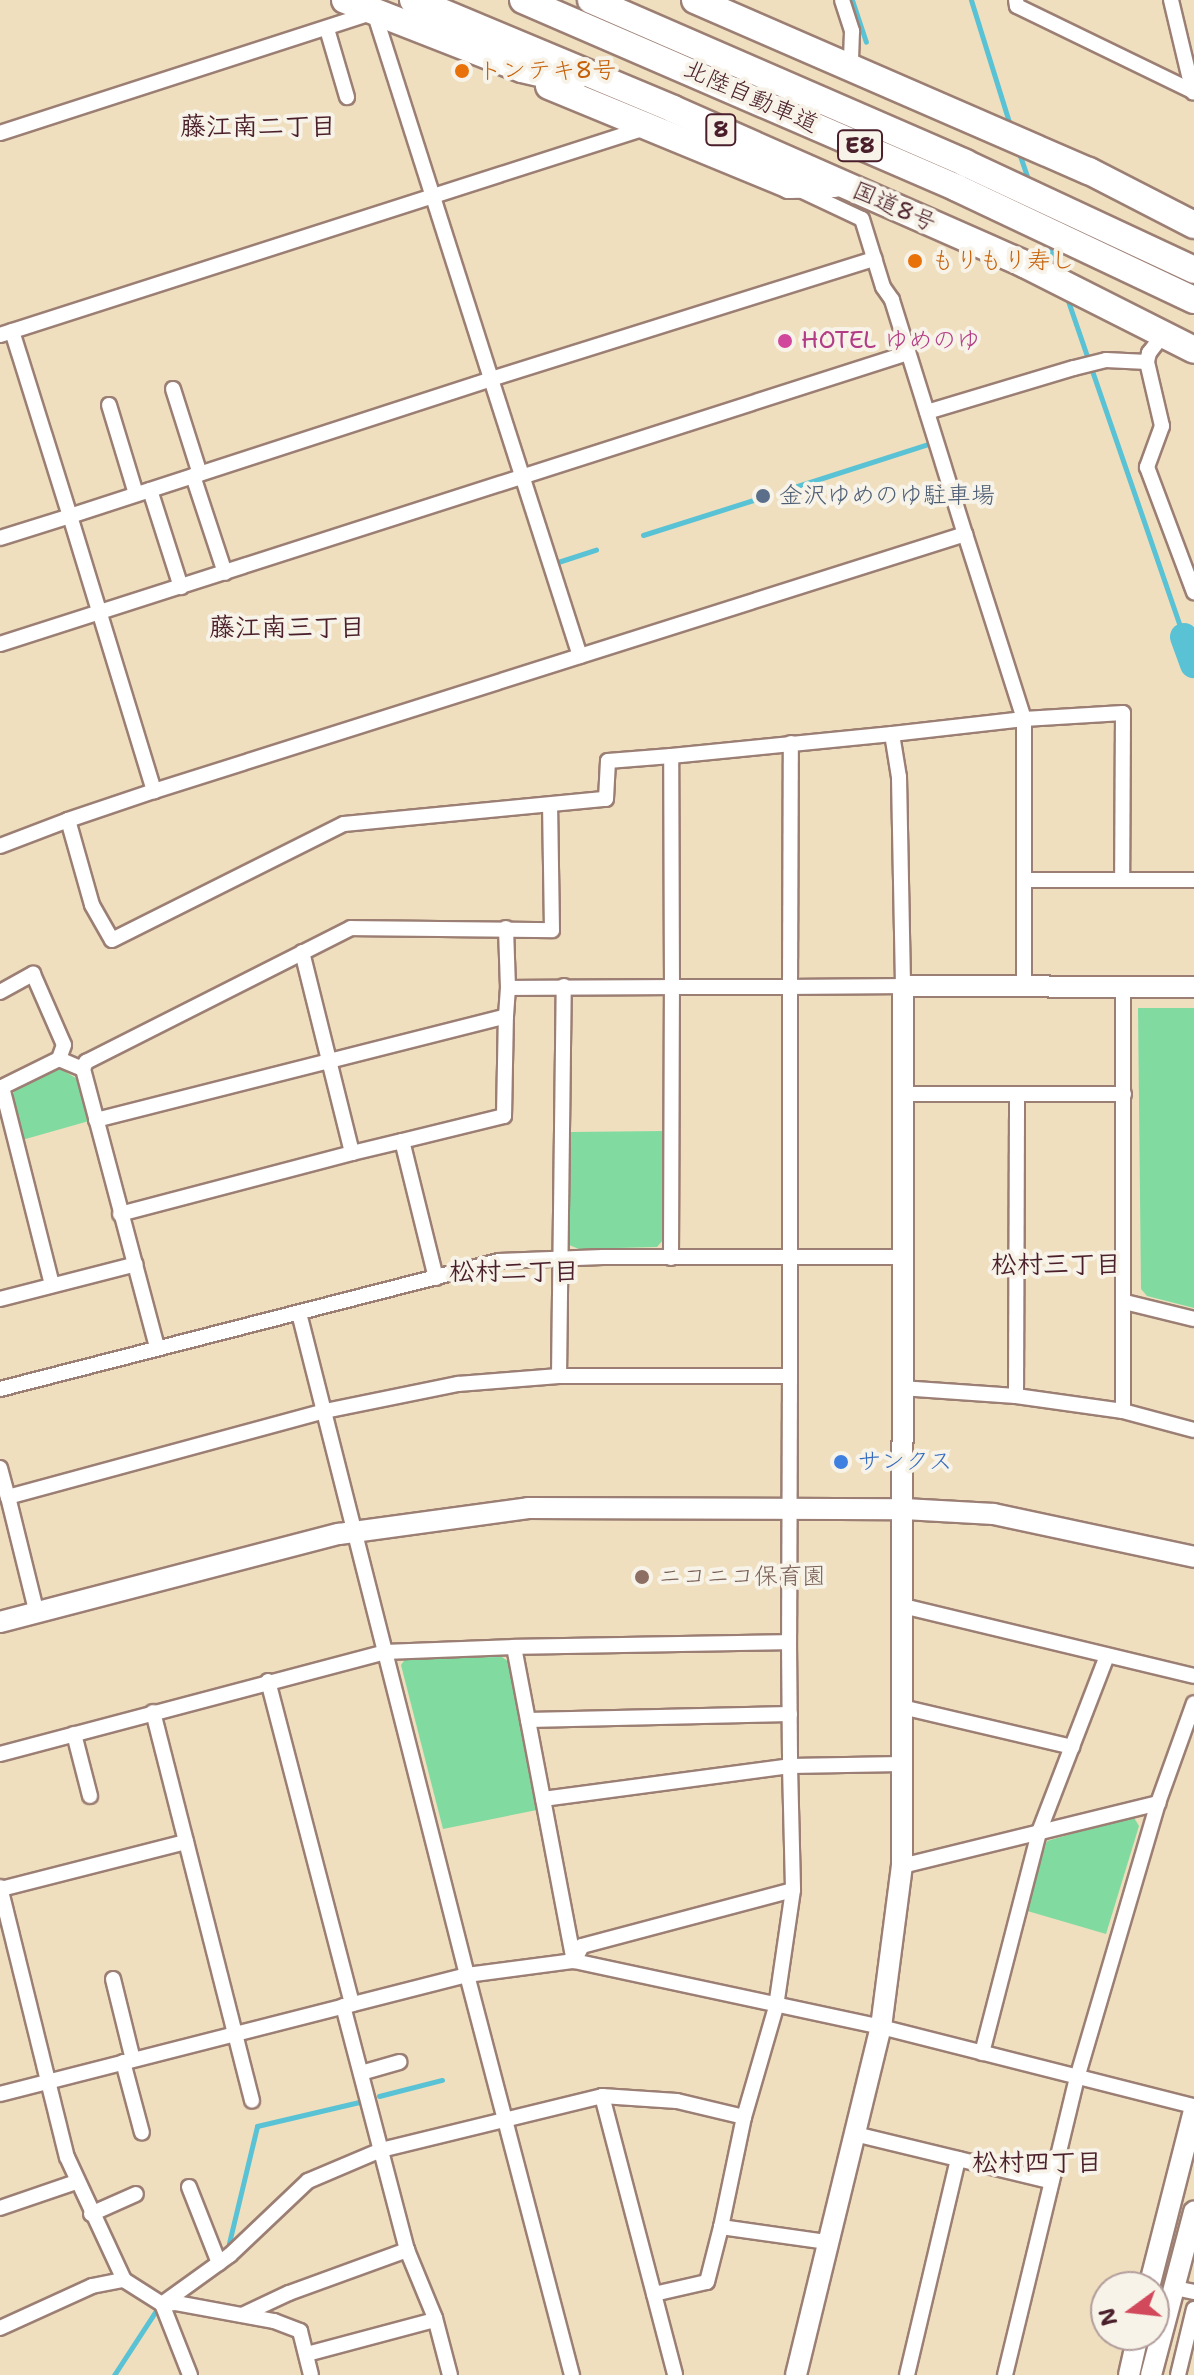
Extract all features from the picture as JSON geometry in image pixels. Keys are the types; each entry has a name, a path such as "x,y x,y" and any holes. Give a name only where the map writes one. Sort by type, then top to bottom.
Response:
{"highway":[{"path":"345,0 522,69 673,109"},
{"name":"国道8号","path":"413,0 673,109 1026,265 1194,350"},
{"name":"北陸自動車道","path":"523,0 957,188 1194,300"},
{"name":"北陸自動車道","path":"591,0 965,163 1194,270"},
{"path":"695,0 1089,171 1194,225"},
{"path":"522,69 547,85 789,185 842,184"}],"street":[{"path":"842,0 852,31 851,66"},
{"path":"1016,0 1017,6 1194,92"},
{"path":"1171,0 1194,92"},
{"path":"0,133 374,12 580,656"},
{"path":"327,29 347,97"},
{"path":"154,791 70,516 6,333 639,130 642,124"},
{"path":"789,185 862,219 908,353 1024,719 1024,988"},
{"path":"0,538 875,259"},
{"path":"1152,330 1147,362 1162,426 1147,467 1194,592"},
{"path":"0,644 908,353"},
{"path":"927,412 1106,360 1147,362"},
{"path":"173,389 225,573"},
{"path":"109,405 181,587"},
{"path":"0,846 154,791 965,534"},
{"path":"68,820 92,905 112,940 344,824 606,799 608,761 1024,719 1123,713 1122,880"},
{"path":"796,2375 826,2242 881,2027 902,1866 904,1509 901,1257 904,1094 899,777 892,734"},
{"path":"654,2294 707,2282 744,2117 776,2007 793,1890 789,1642 791,743"},
{"path":"671,756 671,1258"},
{"path":"157,1348 83,1069 86,1062 351,928 552,930 550,805"},
{"path":"1025,880 1194,880"},
{"path":"120,1214 504,1116 508,988 506,928"},
{"path":"302,952 352,1153"},
{"path":"0,992 33,974 64,1045 59,1059 1,1088 52,1285"},
{"path":"559,1376 564,986"},
{"path":"508,988 1194,987"},
{"path":"1123,988 1123,1411"},
{"path":"96,1120 506,1016"},
{"path":"59,1059 83,1069"},
{"path":"904,1094 1124,1094"},
{"path":"1016,1396 1017,1094"},
{"path":"402,1141 436,1278"},
{"path":"0,1389 499,1261 901,1257"},
{"path":"0,1299 136,1264"},
{"path":"1125,1302 1194,1319"},
{"path":"299,1313 503,2121 572,2375"},
{"path":"8,1497 325,1411 458,1384 559,1376 790,1376"},
{"path":"901,1388 1016,1396 1123,1411 1194,1430"},
{"path":"0,1468 37,1614"},
{"path":"0,1622 356,1531 528,1508 904,1509 994,1514 1194,1557"},
{"path":"903,1606 1194,1676"},
{"path":"0,1754 385,1652 789,1642"},
{"path":"514,1647 574,1961"},
{"path":"982,2053 1039,1832 1107,1656"},
{"path":"268,1681 348,2005 361,2073 407,2250 435,2320 450,2375"},
{"path":"1005,2375 1077,2078 1158,1803 1194,1703"},
{"path":"902,1707 1072,1747"},
{"path":"153,1712 252,2101"},
{"path":"528,1720 790,1714"},
{"path":"74,1734 90,1796"},
{"path":"543,1799 790,1766 902,1764"},
{"path":"902,1866 1158,1803"},
{"path":"186,1842 0,1888 46,2082 76,2182 124,2280 162,2304 190,2375"},
{"path":"574,1961 582,1946 793,1890"},
{"path":"0,2094 467,1975 574,1961 776,2007 881,2027 1194,2108 1153,2271"},
{"path":"113,1979 142,2133"},
{"path":"361,2073 399,2062"},
{"path":"162,2304 219,2263 308,2181 381,2150 602,2096 677,2101 744,2117"},
{"path":"602,2096 675,2375"},
{"path":"855,2134 1050,2181"},
{"path":"907,2375 958,2159"},
{"path":"0,2208 76,2182"},
{"path":"189,2187 219,2263"},
{"path":"91,2214 136,2194"},
{"path":"1151,2375 1184,2290 1194,2212"},
{"path":"721,2227 826,2242"},
{"path":"241,2315 289,2293 407,2250"},
{"path":"0,2328 92,2286 124,2280"},
{"path":"162,2304 176,2303 241,2315 300,2331 311,2375"},
{"path":"1178,2375 1194,2309"},
{"path":"307,2354 435,2320"},
{"path":"1129,2375 1134,2351"}],"green space":[{"path":"1138,1008 1194,1008 1194,1308 1147,1296 1141,1289"},
{"path":"57,1067 81,1081 89,1121 22,1140 12,1099 15,1088"},
{"path":"664,1131 663,1240 657,1247 579,1249 569,1245 571,1132"},
{"path":"502,1657 509,1662 537,1810 443,1829 401,1665 406,1658"},
{"path":"1133,1816 1139,1826 1106,1934 1024,1910 1047,1841"}],"waterway":[{"path":"852,0 866,42"},
{"path":"971,0 1010,125"},
{"path":"1018,150 1029,182"},
{"path":"1048,241 1058,270"},
{"path":"1067,298 1184,637"},
{"path":"785,490 928,444"},
{"path":"643,535 763,497"},
{"path":"558,562 596,550"},
{"path":"1184,637 1194,664"},
{"path":"379,2096 442,2080"},
{"path":"229,2243 257,2126 359,2102"},
{"path":"114,2375 157,2309"}],"place":[{"name":"トンテキ8号","path":"462,71"},
{"name":"もりもり寿し","path":"915,261"},
{"name":"HOTEL ゆめのゆ","path":"785,341"},
{"name":"金沢ゆめのゆ駐車場","path":"763,496"},
{"name":"サンクス","path":"841,1462"},
{"name":"ニコニコ保育園","path":"642,1577"}],"district":[{"name":"藤江南二丁目","path":"258,126"},
{"name":"藤江南三丁目","path":"287,627"},
{"name":"松村三丁目","path":"1056,1264"},
{"name":"松村二丁目","path":"514,1271"},
{"name":"松村四丁目","path":"1037,2162"}]}
